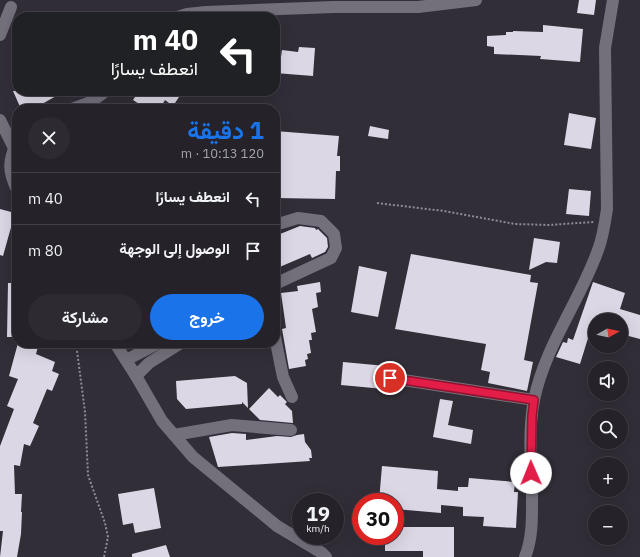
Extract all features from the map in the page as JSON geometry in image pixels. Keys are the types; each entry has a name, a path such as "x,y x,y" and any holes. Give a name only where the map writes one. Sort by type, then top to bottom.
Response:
{"street":[{"path":"206,12 418,4 476,0"},
{"path":"526,557 531,536 531,424 534,400 545,363 583,285 598,250 607,209 607,144 604,86 605,48 613,0"},
{"path":"0,35 11,7"},
{"path":"86,104 99,96"},
{"path":"0,120 12,139"},
{"path":"12,153 5,166 10,169 12,175"},
{"path":"280,223 298,218 321,221 334,234 336,248 331,258 280,282"},
{"path":"119,348 162,421 193,457 277,526 322,553 326,557"},
{"path":"126,360 149,348"},
{"path":"136,376 149,363 173,348"},
{"path":"277,348 283,376 292,397"},
{"path":"390,378 534,400"},
{"path":"174,435 232,425 291,430"}],"path":[{"path":"377,203 444,211 515,224 548,225 605,221"},
{"path":"77,348 85,412 88,475 105,522 108,537 104,557"}],"building":[{"path":"579,0 596,0 594,15 577,13"},
{"path":"543,25 583,29 580,62 540,59 541,56 494,54 494,47 487,46 487,36 506,35 506,32 513,31 543,32"},
{"path":"299,47 315,48 313,76 280,73 280,57 282,50 298,52"},
{"path":"15,96 56,96 42,104 19,104"},
{"path":"136,96 180,96 174,104 170,104 165,100 163,104 139,104 133,100"},
{"path":"569,113 596,118 591,149 564,145"},
{"path":"370,126 389,130 388,139 368,136"},
{"path":"280,131 339,136 337,156 340,156 340,171 336,171 335,199 280,198"},
{"path":"569,189 591,191 589,216 566,214"},
{"path":"0,209 12,212 12,224 3,256 0,255"},
{"path":"300,226 315,228 327,238 328,247 325,252 312,258 310,254 280,267 280,234"},
{"path":"534,238 560,242 557,263 546,262 529,270"},
{"path":"411,254 531,275 530,282 538,283 524,360 533,362 527,391 488,383 490,372 481,370 486,344 395,329"},
{"path":"359,266 387,272 378,317 351,312"},
{"path":"320,282 321,292 316,293 318,307 312,309 316,332 311,333 312,340 309,340 311,353 307,354 308,359 305,360 306,366 289,369 282,329 286,328 281,293 298,291 297,286"},
{"path":"593,282 625,293 620,309 640,315 640,339 628,336 628,313 588,313 588,338 580,364 556,357 563,342 567,343 568,338 573,340"},
{"path":"8,283 12,283 12,337 7,337"},
{"path":"17,348 38,348 36,354 55,362 52,371 59,374 52,391 47,389 33,423 39,426 30,446 24,444 20,466 14,465 15,494 22,494 21,534 17,557 0,557 3,531 0,531 0,446 14,409 7,406 18,379 9,376"},
{"path":"343,362 386,366 386,372 383,377 385,383 384,389 341,385"},
{"path":"235,376 247,383 248,408 242,402 242,404 186,409 177,399 176,381"},
{"path":"269,388 278,397 280,395 287,402 285,404 292,411 293,423 260,420 249,409"},
{"path":"440,399 453,401 448,425 473,430 471,444 433,437"},
{"path":"232,433 246,434 246,440 277,436 291,437 304,434 305,442 311,450 312,458 309,458 310,461 218,467 209,437"},
{"path":"382,466 438,471 437,489 458,491 458,487 468,487 469,478 515,482 514,492 518,492 516,528 483,526 484,517 463,516 463,507 441,505 441,513 404,510 404,493 380,493"},
{"path":"154,488 161,528 135,533 133,523 123,525 118,494"},
{"path":"404,527 454,527 454,557 423,557 423,551 385,551 385,545 404,545"},
{"path":"166,545 170,557 132,557 132,554"}],"route":[{"path":"390,378 534,400 532,416 531,473"}]}
